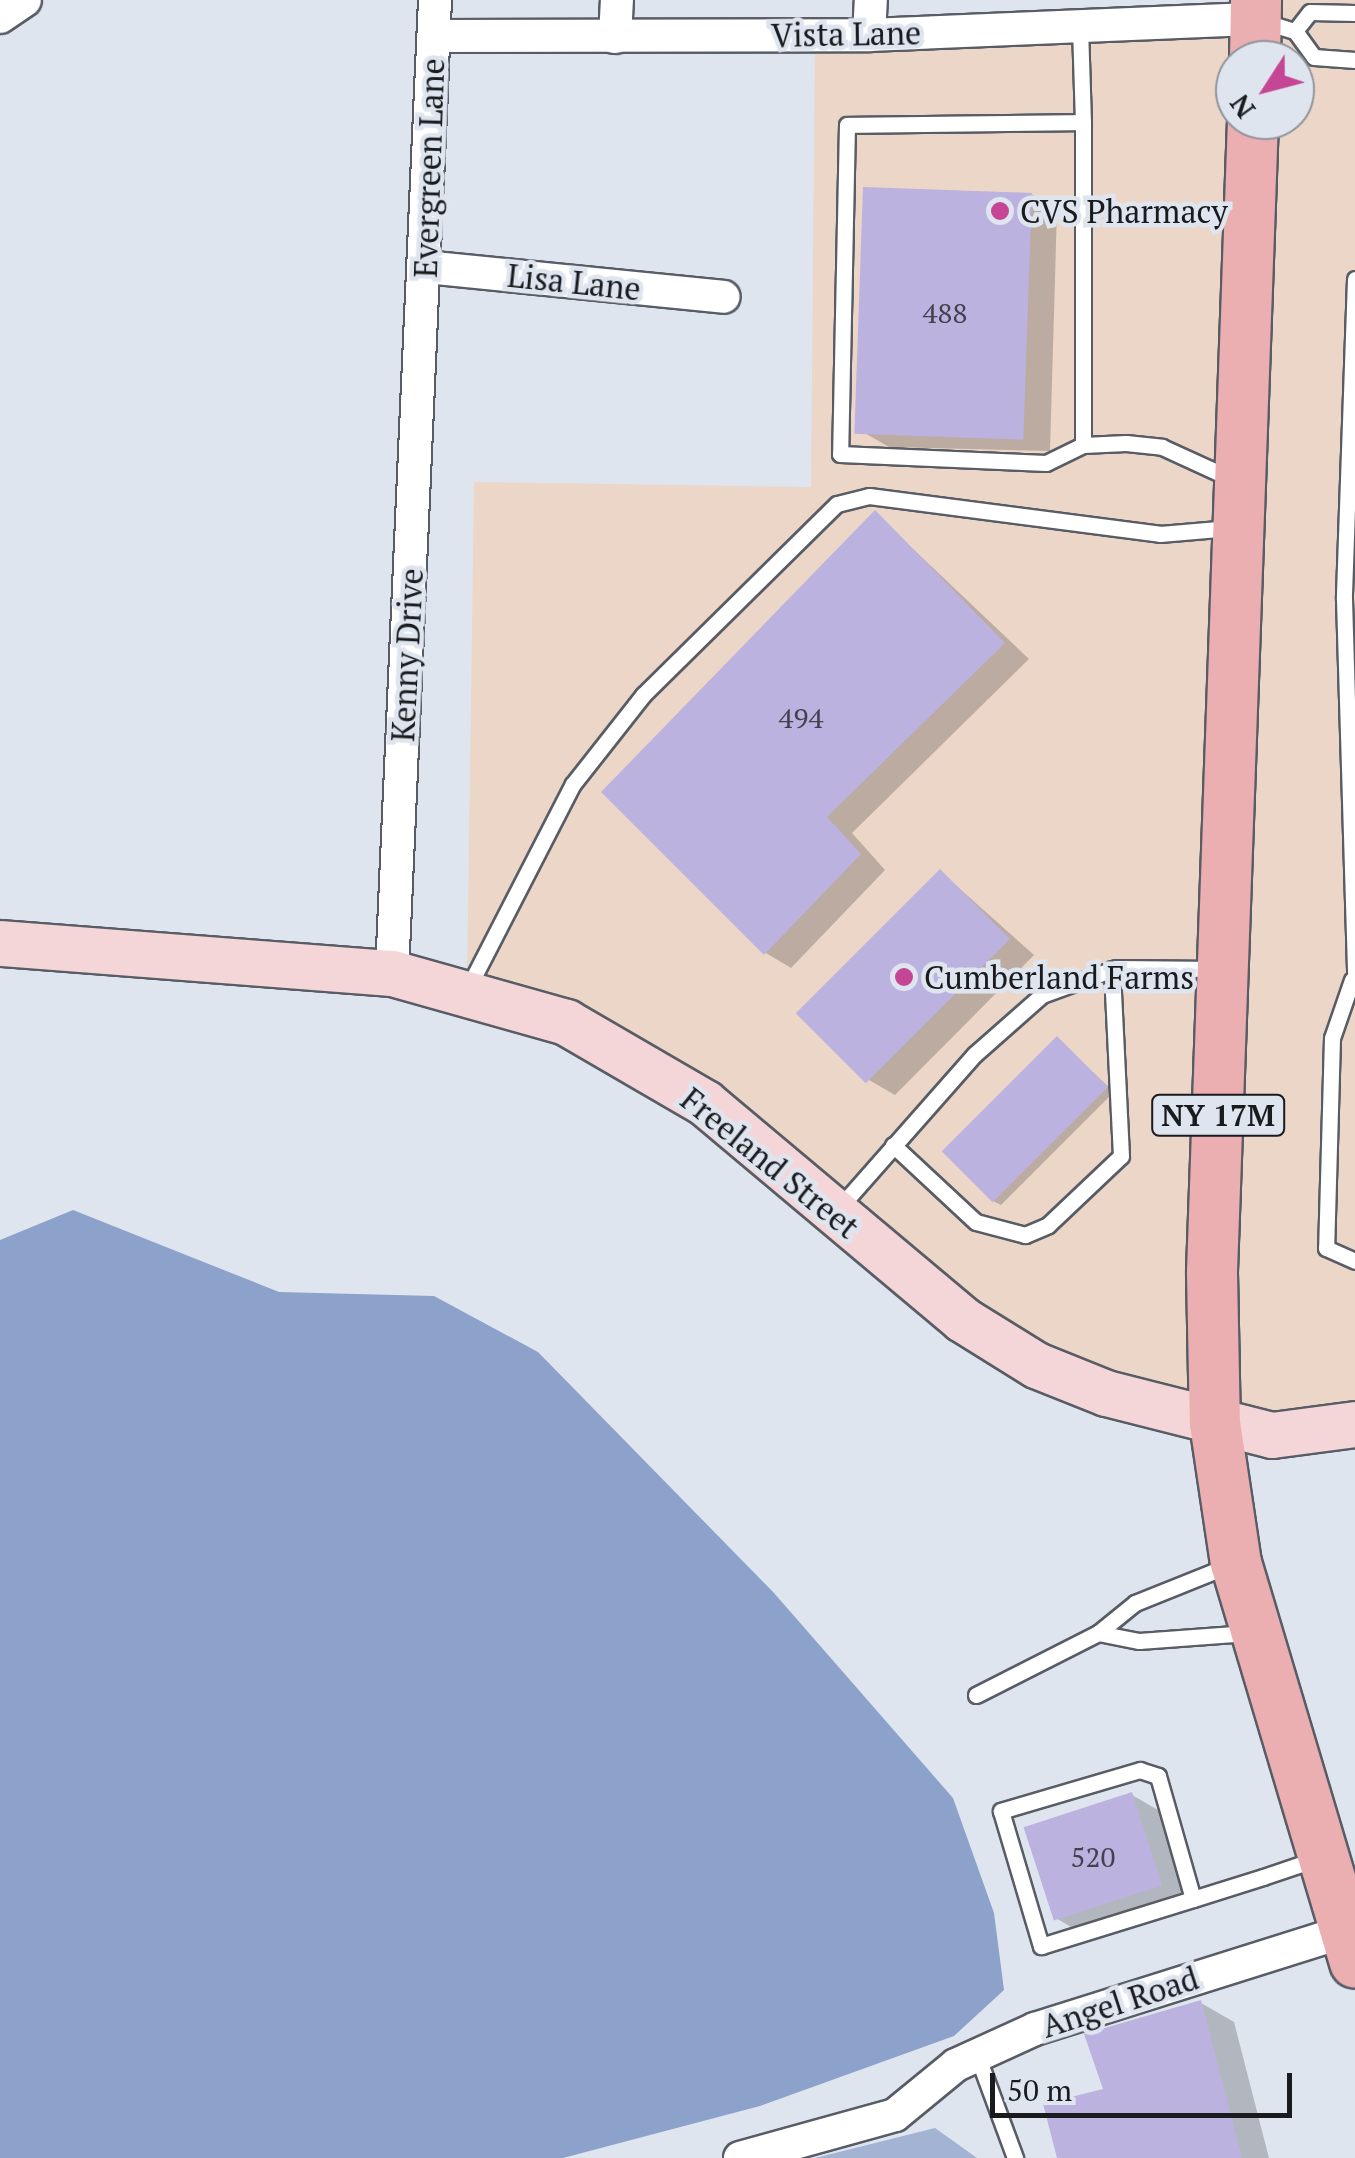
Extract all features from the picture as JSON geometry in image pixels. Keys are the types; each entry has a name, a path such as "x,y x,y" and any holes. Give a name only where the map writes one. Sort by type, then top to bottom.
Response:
{"main road":[{"name":"NY 17M","path":"1253,140 1245,506 1223,970 1215,1423 1236,1563 1323,1856 1352,1940"},
{"name":"Freeland Street","path":"0,943 392,973 467,990 566,1022 661,1075 833,1215 1036,1365 1215,1423 1272,1434 1355,1424"}],"street":[{"path":"0,17 26,0"},
{"name":"Evergreen Lane","path":"422,336 435,0"},
{"path":"615,36 617,0"},
{"path":"869,34 871,0"},
{"name":"Vista Lane","path":"434,36 869,34 1049,14 1080,26 1266,28"},
{"name":"Lisa Lane","path":"425,267 723,297"},
{"name":"Kenny Drive","path":"392,973 422,336"},
{"name":"Angel Road","path":"740,2158 895,2115 977,2055 1352,1940"}],"lane":[{"path":"1266,28 1310,12 1355,13"},
{"path":"1080,26 1084,122 1083,446"},
{"path":"1266,28 1314,57 1355,60"},
{"path":"1084,122 846,125 840,454 1046,462 1083,446 1162,447 1245,506"},
{"path":"1355,279 1344,600 1353,980 1332,1038 1326,1248 1355,1261"},
{"path":"467,990 573,784 643,695 837,504 869,496 1160,534 1245,506"},
{"path":"833,1215 893,1145 1042,995 1112,969 1159,962 1223,970"},
{"path":"893,1145 976,1222 1025,1235 1048,1225 1121,1156 1112,969"},
{"path":"976,1695 1098,1633 1135,1603 1236,1563"},
{"path":"1098,1633 1139,1641 1255,1633"},
{"path":"1192,1899 1158,1776 1140,1770 1001,1811 1041,1946 1192,1899 1323,1856"},
{"path":"977,2055 1015,2158"}],"shaded area":[{"path":"1256,0 1355,0 1355,1424 1319,1433 1036,1365 705,1103 467,990 474,482 811,487 815,35 1256,19"},
{"path":"73,1210 279,1292 434,1296 538,1352 774,1593 953,1798 994,1913 1004,1990 954,2036 760,2106 563,2158 0,2158 0,1240"},
{"path":"935,2128 977,2158 815,2158"}],"building":[{"path":"863,187 1032,193 1023,440 854,434"},
{"path":"875,510 1005,643 827,817 861,854 764,955 601,792"},
{"name":"Cumberland Farms","path":"940,869 1010,939 866,1083 796,1013"},
{"name":"Cumberland Farms","path":"1057,1036 1108,1087 993,1202 942,1151"},
{"path":"1132,1792 1162,1885 1054,1920 1024,1827"},
{"path":"1201,2000 1242,2158 1057,2158 1043,2104 1103,2089 1084,2034"}],"place":[{"name":"CVS Pharmacy","path":"1000,211"},
{"name":"Cumberland Farms","path":"904,977"}]}
